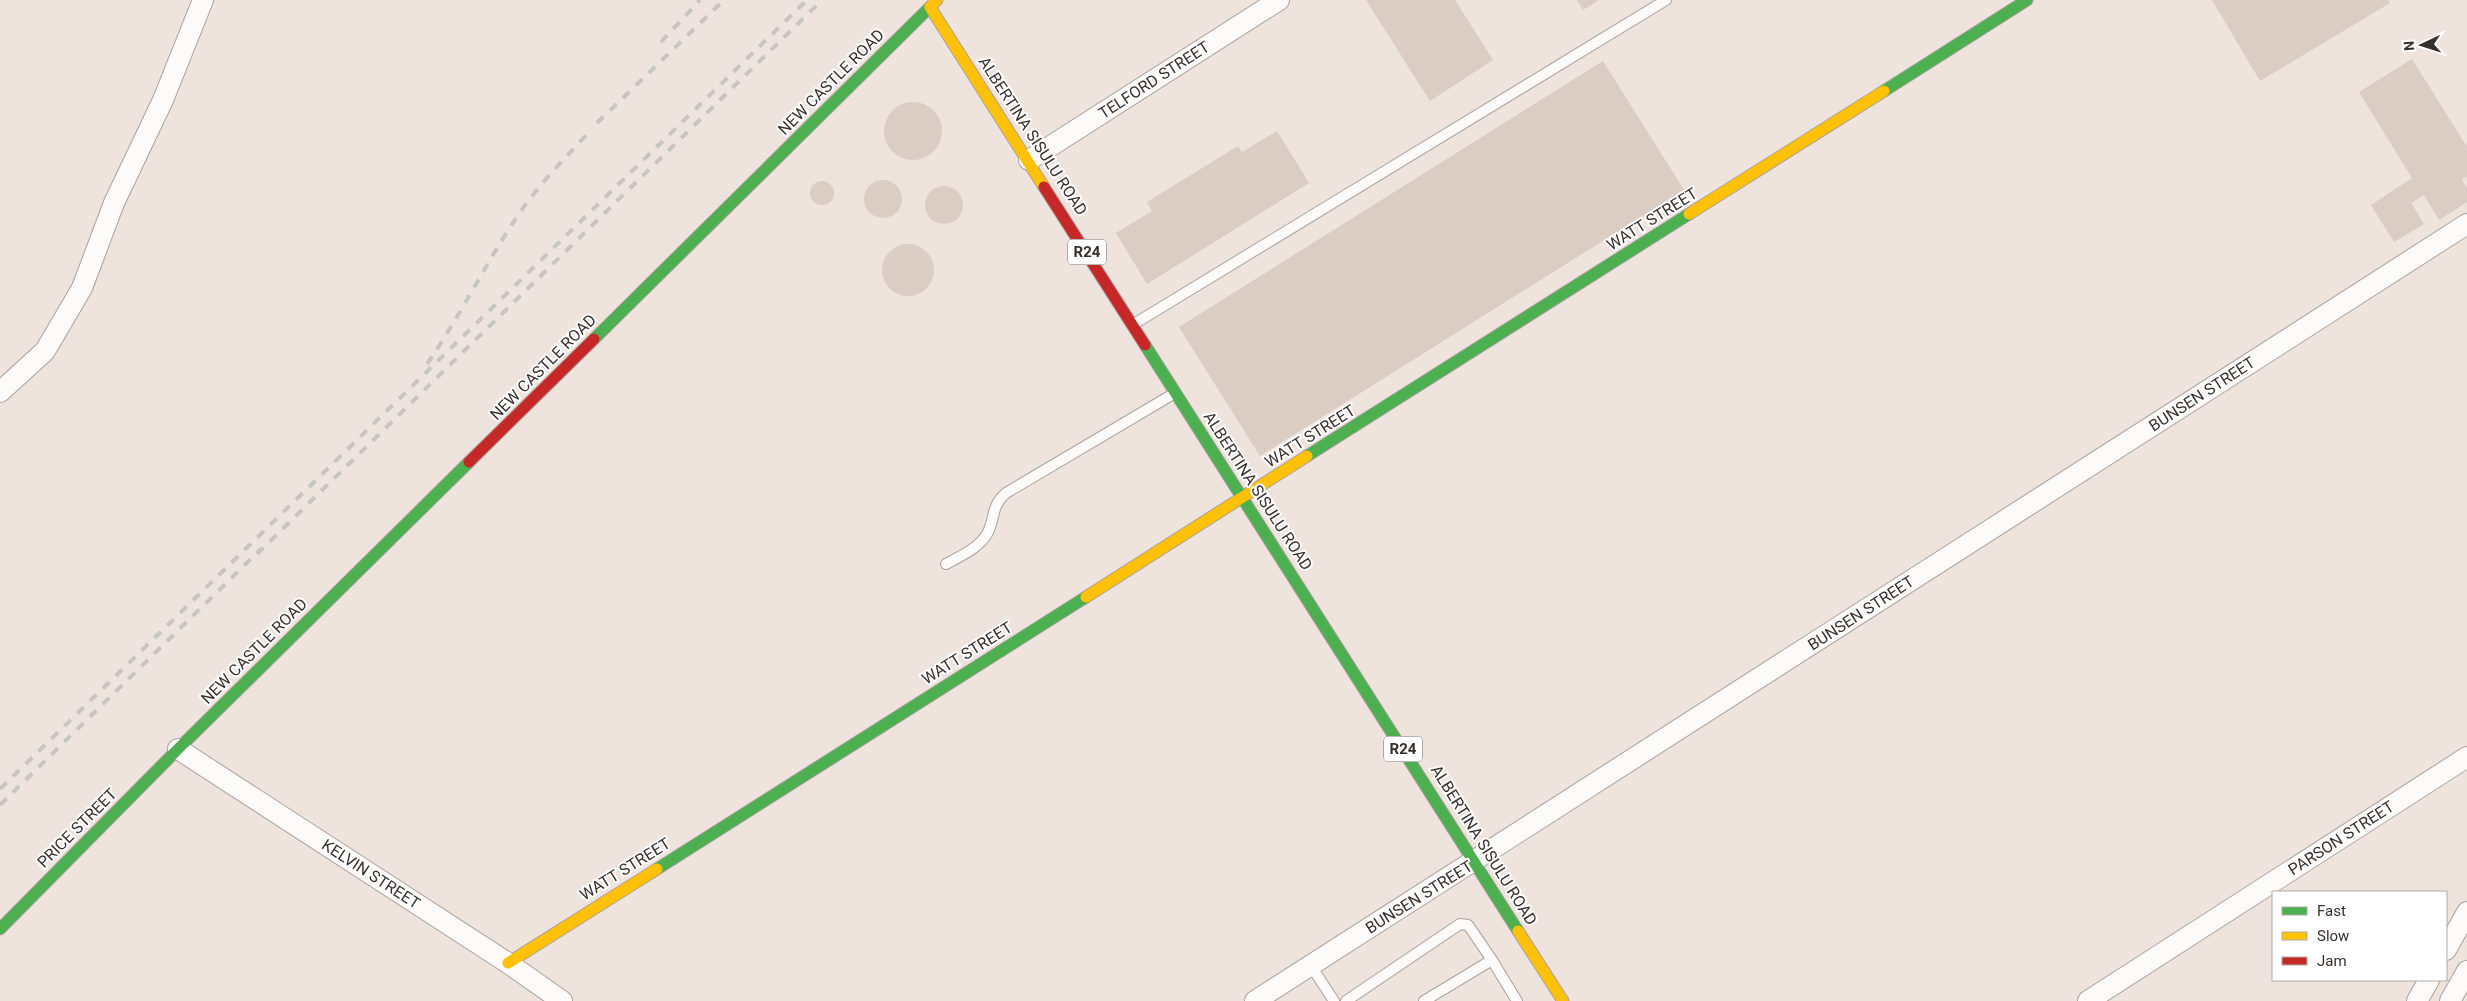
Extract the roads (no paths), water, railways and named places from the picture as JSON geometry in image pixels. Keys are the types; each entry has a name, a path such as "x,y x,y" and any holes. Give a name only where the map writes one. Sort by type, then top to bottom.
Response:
{"street":[{"path":"0,392 44,351 82,288 114,203 163,100 203,0"},
{"name":"TELFORD STREET","path":"1029,160 1279,0"},
{"name":"WATT STREET","path":"508,963 2027,0"},
{"name":"ALBERTINA SISULU ROAD","path":"933,3 1029,160 1563,1001"},
{"name":"NEW CASTLE ROAD","path":"178,749 933,3"},
{"name":"BUNSEN STREET","path":"1255,1001 2467,224"},
{"name":"PRICE STREET","path":"0,929 178,749"},
{"name":"KELVIN STREET","path":"178,749 508,963 562,1001"},
{"name":"PARSON STREET","path":"2088,1001 2467,757"},
{"path":"2447,948 2467,912"},
{"path":"2458,995 2467,971"},
{"path":"2417,1001 2428,981"}],"lane":[{"path":"1133,324 1666,0"},
{"path":"946,564 980,542 987,534 998,500 1006,493 1176,392"},
{"path":"1346,1001 1460,924 1468,925 1492,960 1515,1000"},
{"path":"1424,1001 1492,960"},
{"path":"1311,966 1334,1001"}],"railway":[{"path":"661,42 700,0"},
{"path":"597,123 724,0"},
{"path":"0,789 807,0"},
{"path":"257,554 822,0"},
{"path":"427,364 521,211 546,179 591,130"},
{"path":"0,805 261,549"}]}
